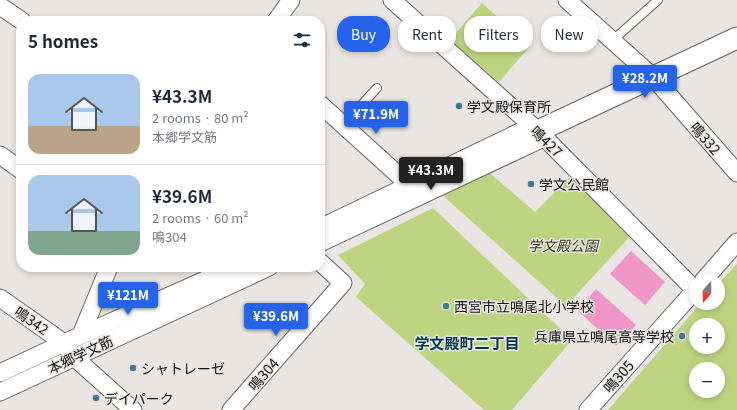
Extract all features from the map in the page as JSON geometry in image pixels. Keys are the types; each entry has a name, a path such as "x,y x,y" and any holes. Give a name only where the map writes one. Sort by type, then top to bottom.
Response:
{"street":[{"path":"280,16 291,0"},
{"name":"鳴332","path":"567,0 653,76 737,173"},
{"name":"鳴427","path":"399,2 538,131 689,277"},
{"path":"0,6 16,17"},
{"path":"325,240 526,129 538,131 737,38"},
{"path":"325,109 415,191"},
{"path":"0,155 16,166"},
{"path":"325,226 415,191"},
{"name":"鳴305","path":"709,274 737,242"},
{"name":"鳴304","path":"231,410 343,283 325,267"},
{"path":"81,335 107,272"},
{"name":"本郷学文筋","path":"0,373 223,272"},
{"name":"本郷学文筋","path":"0,392 258,272"},
{"name":"鳴305","path":"588,410 689,296"},
{"name":"鳴342","path":"0,298 64,343 74,357"},
{"path":"74,357 132,410"}],"lane":[{"path":"613,40 658,0"},
{"path":"343,126 377,88"}],"green space":[{"path":"482,3 497,16 471,16"},
{"path":"464,24 464,52 456,45 456,33"},
{"path":"464,52 525,52 499,82"},
{"name":"学文殿公園","path":"486,170 535,212 576,171 634,232 566,306 440,193"},
{"path":"433,208 572,340 512,410 484,410 356,297 365,284 338,255"},
{"name":"兵庫県立鳴尾高等学校","path":"737,264 737,410 608,410 695,310 725,310 725,277"}],"shaded area":[{"path":"631,251 665,282 645,305 610,274"},
{"path":"596,289 636,325 616,346 577,310"}],"waterway":[{"path":"209,285 237,272"}],"place":[{"name":"学文殿保育所","path":"459,106"},
{"name":"学文公民館","path":"531,184"},
{"name":"西宮市立鳴尾北小学校","path":"446,306"},
{"name":"兵庫県立鳴尾高等学校","path":"682,336"},
{"name":"シャトレーゼ","path":"133,368"},
{"name":"デイパーク","path":"96,398"}],"district":[{"name":"学文殿町二丁目","path":"467,342"}]}
